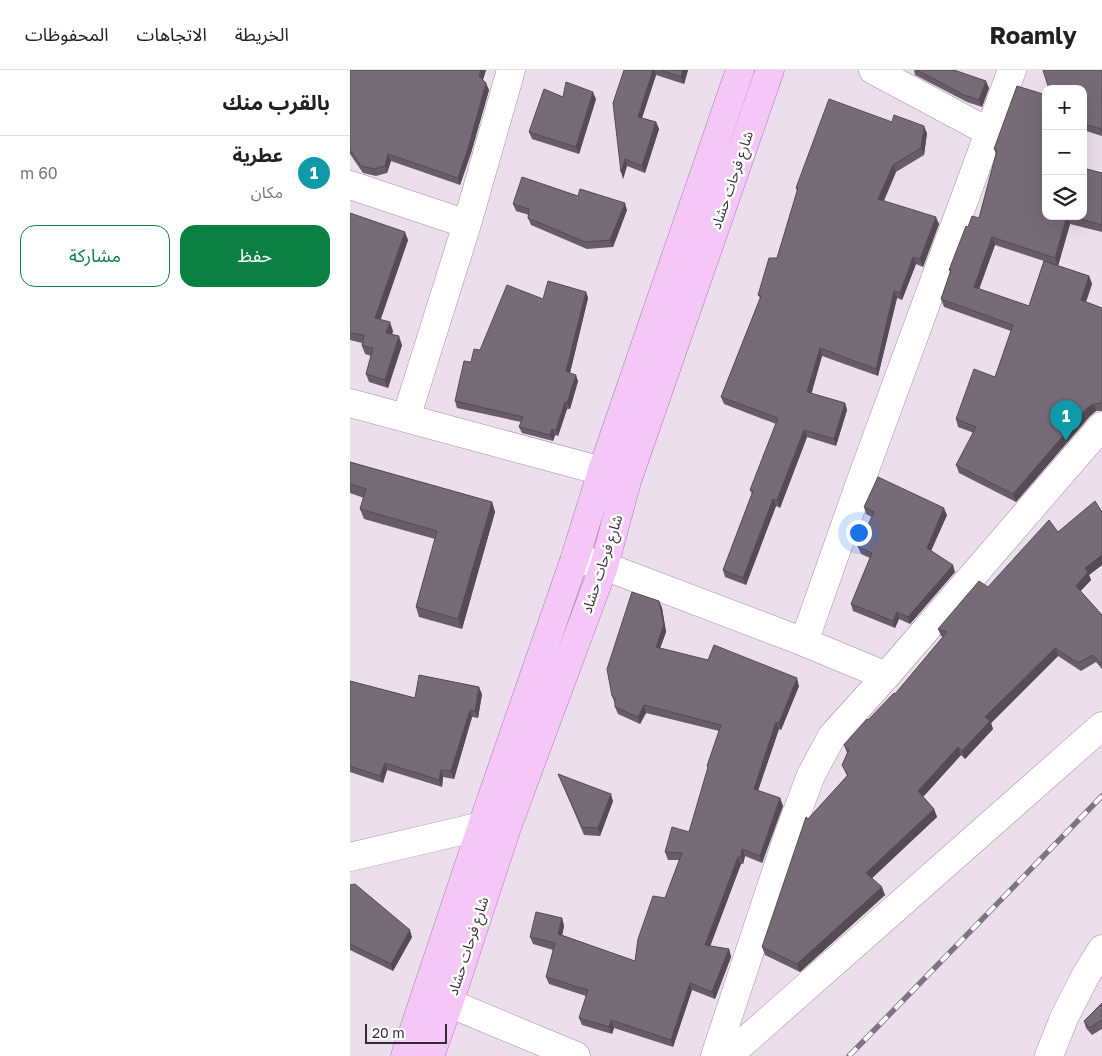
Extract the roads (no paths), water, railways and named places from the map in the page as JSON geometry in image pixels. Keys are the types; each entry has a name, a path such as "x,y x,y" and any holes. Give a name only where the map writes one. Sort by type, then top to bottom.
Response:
{"main road":[{"name":"شارع فرحات حشاد","path":"430,1056 438,997 494,827 602,471 740,70"},
{"name":"شارع فرحات حشاد","path":"494,827 604,566 628,481 770,70"},
{"name":"شارع فرحات حشاد","path":"405,1056 438,997"}],"street":[{"path":"406,418 511,70"},
{"path":"873,70 989,132"},
{"path":"804,642 1012,70"},
{"path":"350,185 466,224"},
{"path":"350,403 602,471 628,481"},
{"path":"716,1056 788,836 811,775 832,736 1102,426"},
{"path":"576,558 604,566 804,642 886,676"},
{"path":"728,1056 1102,726"},
{"path":"350,857 494,827"},
{"path":"1049,1056 1064,1018 1102,949"},
{"path":"438,997 576,1056"}],"railway":[{"path":"849,1056 1102,796"}],"place":[{"name":"عطرية","path":"1066,441"}]}
